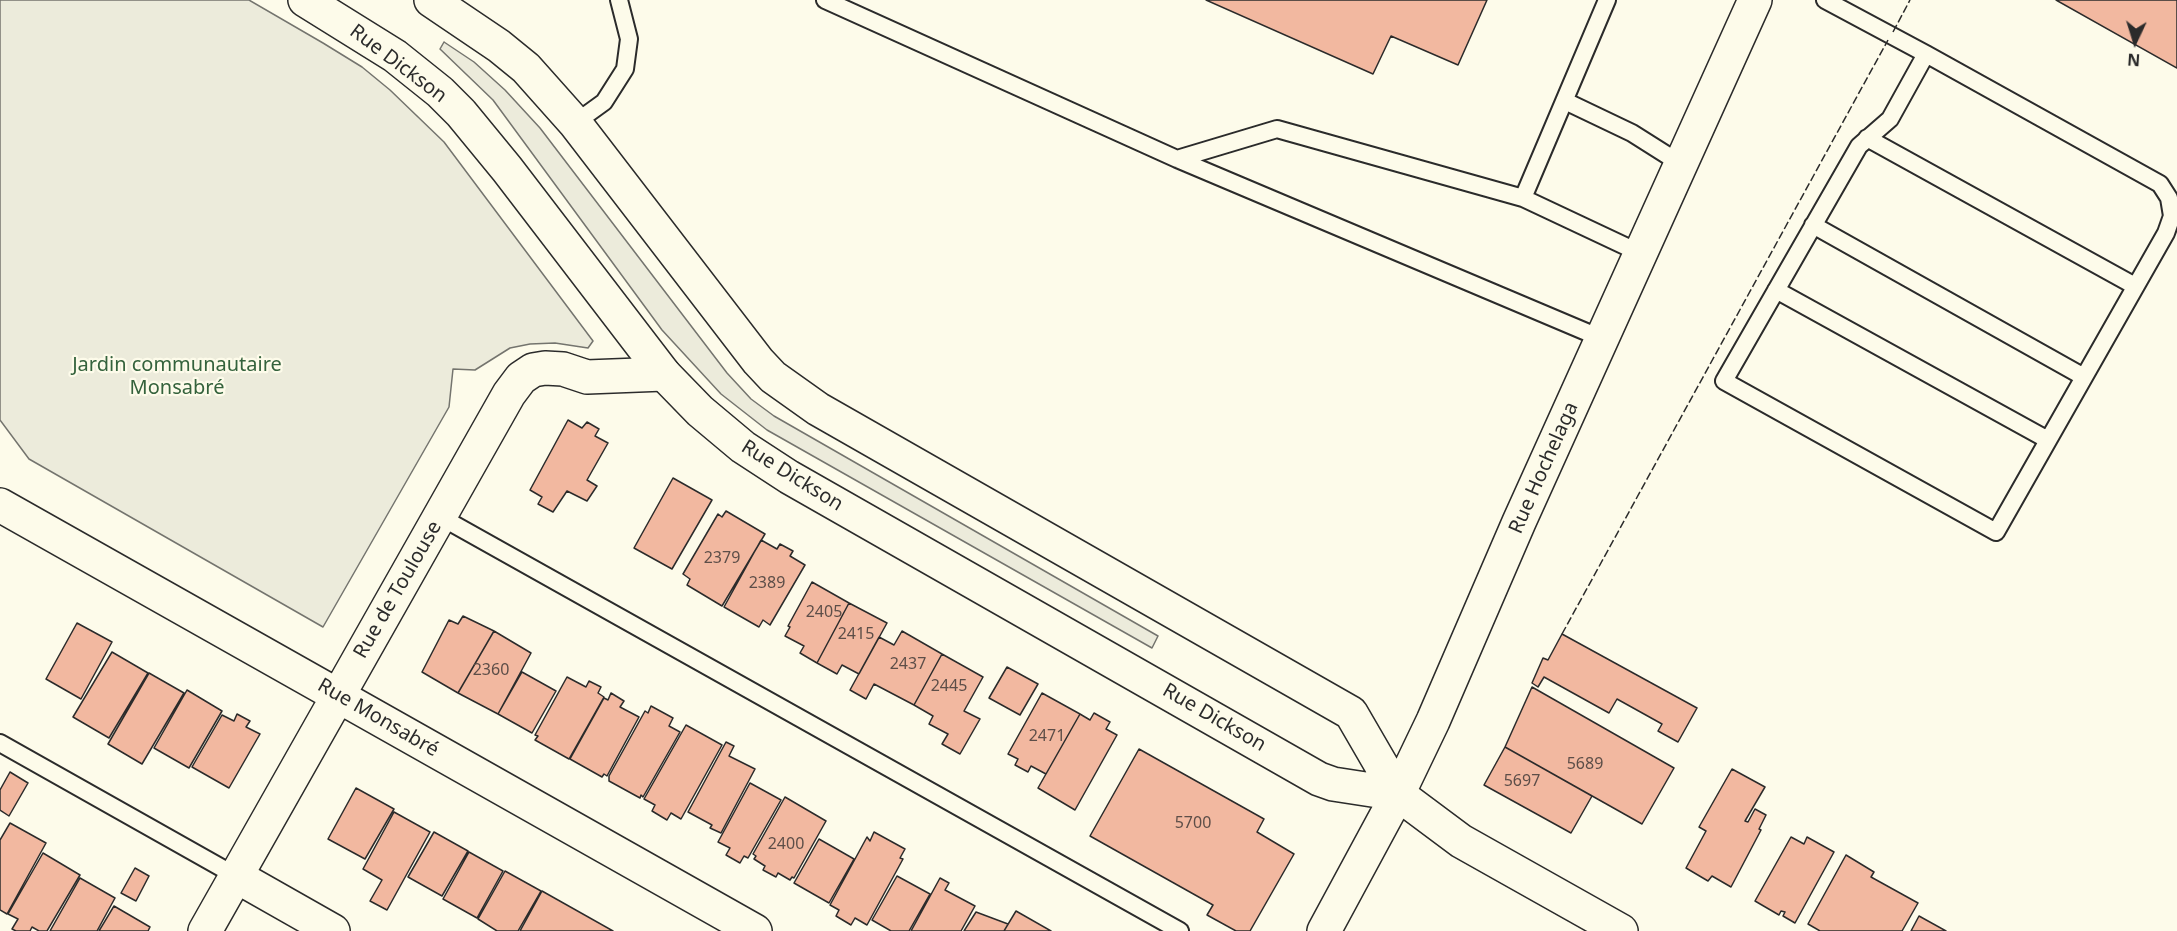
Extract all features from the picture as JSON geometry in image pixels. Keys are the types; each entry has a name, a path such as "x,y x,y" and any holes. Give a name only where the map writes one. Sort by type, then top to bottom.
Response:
{"main road":[{"name":"Rue Dickson","path":"305,0 403,62 461,113 507,169 664,374 720,429 764,462 1318,779 1333,784 1398,794"},
{"name":"Rue Dickson","path":"431,0 499,46 526,69 576,123 740,338 773,377 818,409 1351,713 1398,794 1461,841 1621,931"},
{"name":"Rue Hochelaga","path":"1324,931 1398,794 1755,0"},
{"name":"Rue de Toulouse","path":"205,931 439,516 509,394 521,378 532,370 563,369 587,377 664,374"},
{"name":"Rue Monsabré","path":"0,505 754,931"},
{"path":"236,876 333,931"}],"lane":[{"path":"576,123 604,102 625,69 629,39 619,0"},
{"path":"825,0 1177,159 1603,339"},
{"path":"1523,198 1607,0"},
{"path":"1824,0 1926,54 2160,184 2169,198 2172,216 2166,233 1996,532 1724,381 1859,146 1890,119 1926,54"},
{"path":"1565,101 1632,133 1681,164"},
{"path":"1177,159 1277,129 1523,198 1642,254"},
{"path":"1868,138 2135,286"},
{"path":"1813,225 2084,377"},
{"path":"1776,290 2048,440"},
{"path":"439,516 1180,931"},
{"path":"0,743 236,876"}],"green space":[{"name":"Jardin communautaire Monsabré","path":"0,0 249,0 362,67 390,90 444,142 593,341 588,348 555,343 510,348 475,370 453,369 449,407 323,627 29,459 0,420"},
{"path":"444,42 474,62 505,90 540,128 727,373 751,399 774,416 1158,636 1152,648 767,430 721,394 662,330 493,100 440,49"}],"building":[{"path":"1206,0 1487,0 1458,65 1391,36 1373,74"},
{"path":"2056,0 2177,0 2177,68"},
{"path":"568,420 582,428 587,422 599,429 595,436 608,443 587,480 597,486 587,501 567,491 553,512 538,504 542,497 530,490"},
{"path":"673,478 712,500 672,569 634,548"},
{"path":"726,511 765,534 722,606 687,585 690,579 683,574 718,514 722,517"},
{"path":"761,540 777,549 780,544 793,551 790,556 805,565 770,625 763,620 759,627 724,607"},
{"path":"812,582 849,603 817,663 800,653 804,646 785,636"},
{"path":"849,603 887,623 859,674 842,665 837,674 817,663"},
{"path":"463,616 494,631 458,693 422,672 449,620 458,624"},
{"path":"77,623 112,642 81,699 46,679"},
{"path":"494,631 531,653 498,714 458,693"},
{"path":"902,631 942,654 914,705 874,684 866,699 850,690 879,637 894,645"},
{"path":"1562,634 1697,708 1678,742 1658,731 1662,724 1617,699 1609,713 1544,677 1538,687 1532,683 1543,658 1548,660"},
{"path":"112,652 148,673 109,738 73,717"},
{"path":"942,654 983,677 964,711 980,719 960,754 942,744 948,734 929,724 933,716 914,705"},
{"path":"1007,667 1038,684 1020,715 989,698"},
{"path":"522,672 556,691 532,733 498,714"},
{"path":"149,673 184,693 142,764 108,744"},
{"path":"567,677 586,687 589,681 601,687 598,693 604,697 569,759 535,740 538,736 535,735"},
{"path":"1532,687 1674,768 1642,824 1505,747"},
{"path":"187,690 222,711 189,768 154,748"},
{"path":"611,693 624,701 620,707 639,717 607,776 604,774 602,777 570,759 604,698 608,700"},
{"path":"1042,693 1080,714 1046,774 1031,766 1028,772 1015,765 1018,759 1008,754"},
{"path":"651,706 673,718 669,726 680,732 643,797 641,795 640,798 609,781 609,776 645,711 648,713"},
{"path":"1094,713 1110,722 1106,729 1117,735 1075,810 1038,788 1080,714 1090,720"},
{"path":"237,714 250,721 246,727 260,734 229,788 192,767 222,715 234,721"},
{"path":"686,725 722,745 681,819 671,813 667,820 652,811 655,805 644,799"},
{"path":"726,742 734,746 729,756 755,769 721,833 710,828 712,825 688,812"},
{"path":"1505,747 1592,796 1571,833 1484,785"},
{"path":"1139,749 1264,819 1257,832 1294,854 1250,931 1236,931 1207,915 1213,905 1090,836"},
{"path":"1732,769 1765,787 1745,821 1748,822 1755,809 1766,815 1759,829 1761,830 1731,887 1712,876 1708,881 1686,868 1706,831 1699,827"},
{"path":"10,772 28,783 9,816 0,810 0,790"},
{"path":"750,783 781,800 748,858 744,856 740,863 726,855 730,848 718,842"},
{"path":"356,788 394,809 365,859 328,839"},
{"path":"785,797 826,821 794,878 790,880 778,873 776,877 763,870 765,866 754,859 756,856 753,854"},
{"path":"394,812 430,832 387,910 370,901 382,880 363,869"},
{"path":"10,823 46,843 7,914 0,910 0,840"},
{"path":"434,832 468,851 442,896 408,877"},
{"path":"874,832 905,849 900,858 903,859 867,925 855,918 851,925 836,916 839,910 830,905 867,837 870,841"},
{"path":"1791,837 1804,844 1807,837 1834,852 1795,923 1783,916 1785,912 1781,911 1779,915 1755,901"},
{"path":"819,839 854,859 829,903 794,883"},
{"path":"469,852 503,871 477,918 443,899"},
{"path":"43,853 80,875 47,931 39,931 32,927 30,931 16,931 12,929 18,919 8,914"},
{"path":"1846,855 1874,872 1871,877 1918,903 1902,931 1820,931 1808,924"},
{"path":"135,868 149,876 136,901 121,893"},
{"path":"505,871 541,891 518,931 497,931 478,919"},
{"path":"897,876 930,894 909,931 891,931 872,920"},
{"path":"80,878 115,898 97,931 50,931"},
{"path":"940,878 949,883 945,890 975,906 961,931 911,931"},
{"path":"542,891 613,931 520,931"},
{"path":"114,906 150,927 148,931 99,931"},
{"path":"1016,911 1051,931 1004,931"},
{"path":"976,912 1008,924 1004,931 964,931"},
{"path":"1919,916 1946,931 1911,931"}],"fence":[{"path":"1893,32 1910,0"},
{"path":"1562,634 1888,40"}]}
